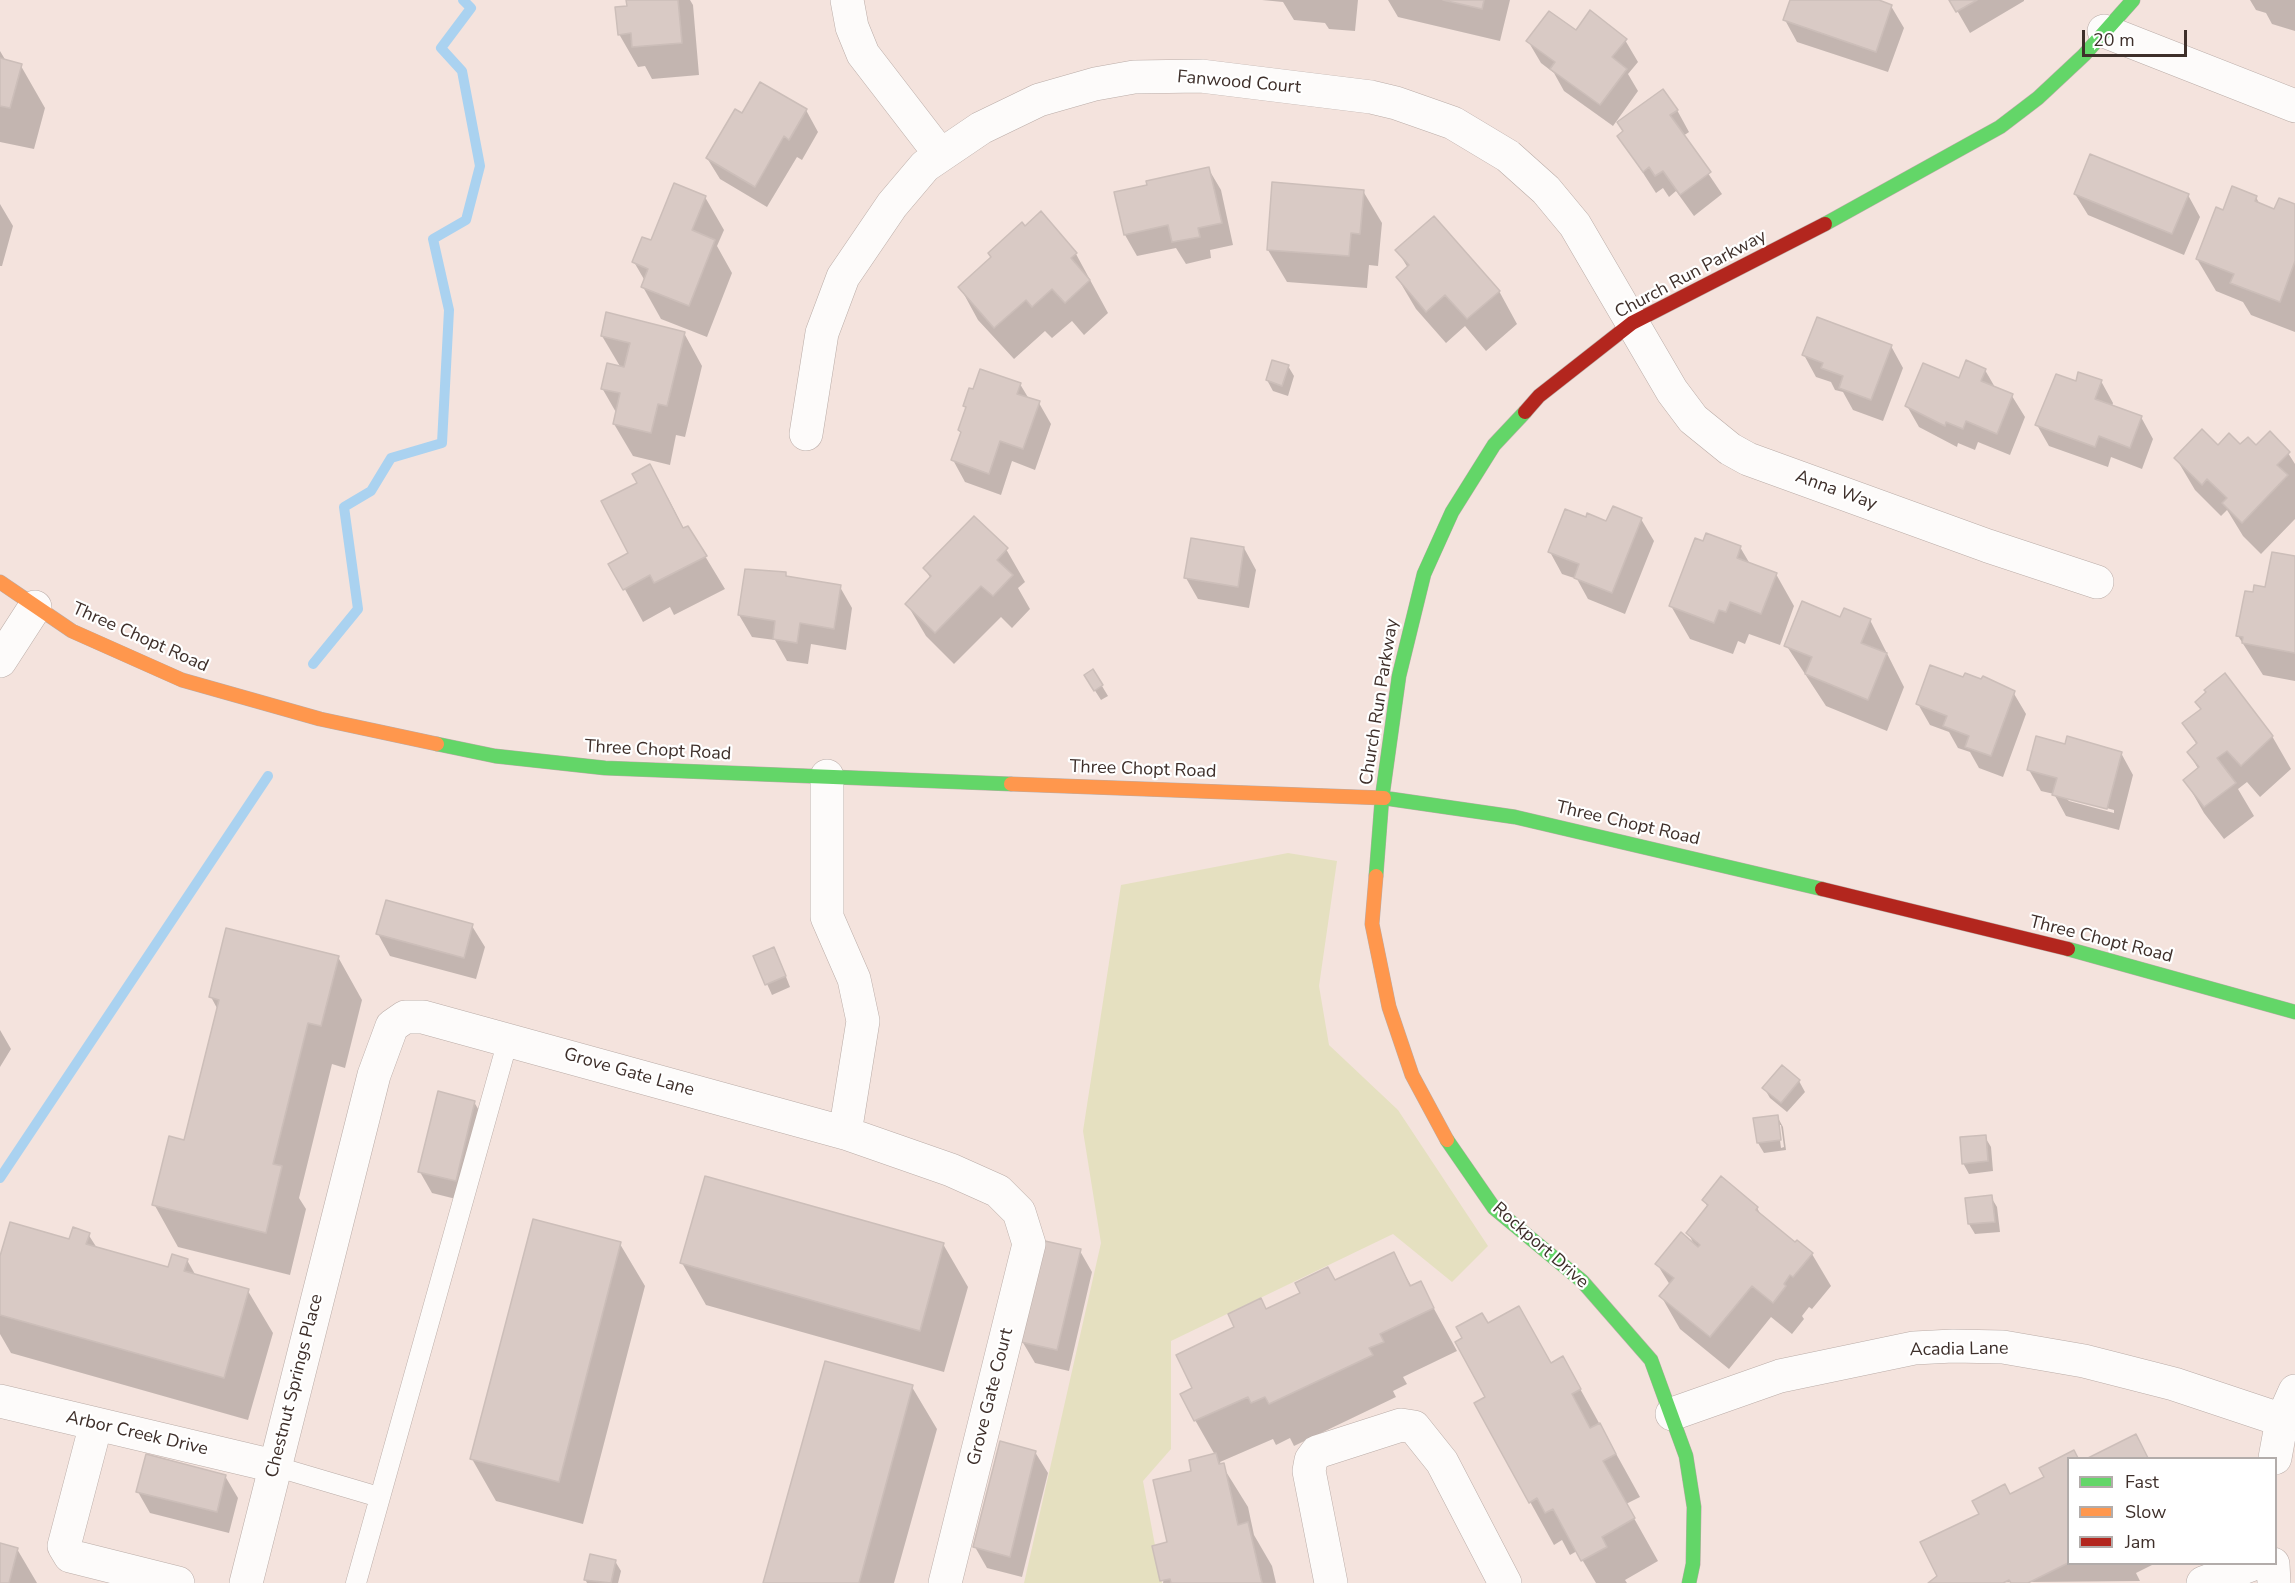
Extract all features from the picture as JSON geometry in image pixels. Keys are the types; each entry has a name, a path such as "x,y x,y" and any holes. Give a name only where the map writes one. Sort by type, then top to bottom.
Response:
{"main road":[{"name":"Church Run Parkway","path":"1382,798 1398,676 1424,574 1452,512 1508,428 1539,396 1632,323 1819,228 2000,127 2038,98 2084,55 2133,0"},
{"name":"Three Chopt Road","path":"0,582 72,631 182,680 266,705 495,756 605,768 1382,798 1515,817 1682,855 2125,963 2295,1012"},
{"name":"Rockport Drive","path":"1382,798 1372,924 1389,1007 1412,1075 1453,1151 1494,1208 1539,1248 1582,1281 1651,1360 1686,1456 1694,1507 1693,1564 1689,1583"}],"street":[{"path":"847,0 852,27 863,54 940,154"},
{"path":"2104,31 2295,106"},
{"name":"Fanwood Court","path":"806,434 822,333 843,277 892,205 925,166 981,128 1039,100 1095,84 1134,77 1201,76 1396,103 1453,123 1508,156 1546,190 1575,225 1632,323"},
{"name":"Anna Way","path":"1632,323 1672,390 1693,419 1730,449 1748,459 1988,546 2097,582"},
{"path":"0,661 35,607"},
{"path":"827,776 827,917 854,979 862,1021 845,1133"},
{"name":"Grove Gate Lane","path":"345,1188 374,1075 392,1026 405,1017 423,1017 845,1133 998,1191 1019,1212"},
{"name":"Chestnut Springs Place","path":"246,1583 345,1188"},
{"name":"Grove Gate Court","path":"945,1583 1029,1244 1019,1212"},
{"name":"Acadia Lane","path":"1672,1414 1780,1376 1837,1362 1914,1348 1953,1346 2003,1347 2084,1361 2174,1384 2288,1405"},
{"name":"Arbor Creek Drive","path":"0,1401 274,1466"},
{"path":"2275,1457 2288,1405"},
{"path":"96,1424 64,1546 70,1556 178,1583"},
{"path":"1331,1583 1309,1471 1311,1460 1317,1452 1401,1425 1414,1427 1442,1462 1505,1583"},
{"path":"2203,1583 2248,1565"},
{"path":"2273,1565 2274,1583"}],"lane":[{"path":"356,1583 508,1040"},
{"path":"274,1466 379,1497"}],"shaded area":[{"path":"1288,853 1337,861 1319,986 1329,1045 1398,1110 1488,1246 1452,1282 1393,1234 1171,1341 1171,1449 1143,1481 1162,1583 1024,1583 1101,1243 1083,1131 1121,885"}],"building":[{"path":"626,0 678,0 682,43 632,47 631,33 618,35 615,7 627,6"},
{"path":"1443,0 1484,0 1482,9"},
{"path":"1790,0 1879,0 1892,5 1876,52 1783,20"},
{"path":"1949,0 1977,0 1956,12"},
{"path":"1590,10 1627,39 1612,57 1627,69 1600,105 1550,69 1555,62 1526,41 1549,11 1576,30"},
{"path":"0,58 22,64 10,108 0,106"},
{"path":"760,82 807,109 789,140 784,136 755,187 706,158 735,109 742,113"},
{"path":"1663,89 1678,110 1670,115 1711,172 1680,195 1663,171 1655,176 1649,167 1643,172 1617,136 1623,131 1617,122"},
{"path":"2090,154 2189,194 2172,234 2074,194"},
{"path":"1209,167 1222,223 1198,228 1200,237 1172,242 1168,225 1124,235 1114,192 1147,185 1146,181"},
{"path":"1272,182 1364,190 1360,234 1351,233 1349,256 1267,250"},
{"path":"674,183 706,196 692,230 715,240 689,306 641,287 648,269 632,262 642,237 651,240"},
{"path":"2232,186 2257,196 2255,201 2274,209 2279,198 2295,204 2295,261 2280,302 2230,283 2234,274 2196,259 2216,207 2223,210"},
{"path":"1041,211 1077,253 1071,258 1090,280 1065,303 1052,289 1032,307 1026,300 994,328 958,287 991,257 988,253 1022,222 1025,226"},
{"path":"1434,216 1500,291 1467,319 1445,295 1426,312 1396,277 1409,265 1395,250"},
{"path":"606,312 685,332 667,406 658,404 651,433 613,424 620,393 601,389 607,363 624,367 630,343 601,336"},
{"path":"1817,317 1892,345 1871,400 1839,388 1843,376 1821,368 1823,363 1802,355"},
{"path":"1272,360 1289,365 1282,386 1266,380"},
{"path":"1966,360 1986,369 1981,381 2013,394 1997,434 1966,421 1963,429 1946,422 1945,426 1905,406 1923,363 1959,378"},
{"path":"980,369 1021,383 1017,394 1040,401 1023,449 1000,441 989,474 951,460 961,432 958,430 966,407 963,406 969,388 973,389"},
{"path":"2078,372 2102,380 2095,399 2142,416 2130,448 2099,436 2095,447 2035,425 2056,374 2076,381"},
{"path":"2202,429 2218,445 2229,433 2240,444 2248,437 2256,445 2270,431 2290,452 2277,465 2288,475 2242,523 2222,503 2227,498 2207,479 2202,485 2174,458"},
{"path":"650,464 683,528 688,526 707,556 654,583 650,575 623,590 608,564 628,553 601,501 637,483 632,474"},
{"path":"1613,506 1642,518 1612,593 1574,578 1579,564 1548,552 1565,509 1586,517 1587,513 1606,521"},
{"path":"974,516 1008,548 997,560 1013,575 993,596 981,586 935,633 905,604 931,576 923,568"},
{"path":"1706,533 1741,546 1737,558 1777,573 1761,614 1730,602 1726,612 1719,610 1714,623 1669,606 1695,538 1703,541"},
{"path":"1191,538 1244,547 1238,587 1184,578"},
{"path":"2272,552 2295,556 2295,653 2242,643 2243,637 2236,636 2245,591 2253,592 2254,585 2265,587"},
{"path":"745,569 786,572 786,576 841,585 834,629 800,623 797,643 773,639 775,621 738,615"},
{"path":"1802,601 1840,617 1844,608 1871,619 1861,643 1887,653 1868,700 1805,674 1812,657 1784,646"},
{"path":"1930,665 1963,677 1965,673 1981,679 1983,676 2015,691 1991,756 1965,747 1969,736 1943,726 1947,716 1916,704"},
{"path":"1093,669 1103,685 1094,691 1084,675"},
{"path":"2225,673 2273,736 2241,766 2227,751 2217,758 2236,783 2204,807 2183,780 2199,767 2187,752 2197,743 2182,723 2201,709 2195,702 2206,692 2204,690"},
{"path":"2036,736 2065,744 2067,736 2122,752 2107,809 2052,795 2057,778 2027,770"},
{"path":"386,900 473,924 464,958 376,934"},
{"path":"226,928 339,956 321,1026 308,1023 273,1164 282,1166 266,1233 152,1205 169,1136 184,1140 219,1000 209,997"},
{"path":"774,947 786,976 765,985 753,956"},
{"path":"1782,1065 1800,1080 1781,1103 1762,1088"},
{"path":"438,1091 475,1101 456,1181 418,1172"},
{"path":"1778,1115 1781,1140 1757,1143 1753,1118"},
{"path":"1986,1135 1988,1161 1962,1164 1960,1137"},
{"path":"705,1176 944,1243 920,1331 680,1263"},
{"path":"1721,1176 1758,1207 1756,1210 1795,1242 1797,1240 1813,1253 1793,1277 1790,1275 1784,1284 1786,1286 1773,1303 1752,1286 1710,1337 1659,1296 1674,1278 1655,1264 1681,1232 1698,1247 1700,1245 1686,1233 1708,1205 1702,1200"},
{"path":"1992,1195 1995,1222 1968,1224 1965,1198"},
{"path":"533,1219 621,1242 559,1482 470,1459"},
{"path":"10,1222 69,1239 73,1227 90,1233 86,1244 168,1267 172,1254 188,1259 184,1271 249,1289 224,1378 0,1315 0,1256"},
{"path":"1045,1241 1081,1249 1057,1350 1021,1342"},
{"path":"1394,1252 1410,1286 1421,1281 1434,1308 1380,1334 1384,1342 1369,1348 1373,1355 1269,1404 1265,1397 1251,1403 1248,1397 1194,1421 1180,1394 1192,1388 1176,1355 1234,1327 1228,1314 1261,1298 1266,1309 1300,1293 1295,1283 1328,1267 1335,1280"},
{"path":"1519,1306 1551,1363 1563,1356 1581,1389 1572,1394 1590,1428 1600,1423 1616,1454 1603,1461 1635,1518 1602,1537 1607,1547 1581,1561 1553,1509 1545,1513 1537,1498 1529,1503 1474,1403 1485,1397 1455,1342 1462,1338 1456,1327 1482,1313 1488,1323"},
{"path":"825,1361 913,1385 859,1583 763,1583"},
{"path":"2136,1434 2148,1457 2090,1457"},
{"path":"1000,1441 1036,1451 1010,1557 973,1547"},
{"path":"2074,1450 2078,1457 2067,1457 2067,1564 2028,1583 2011,1583 2009,1580 2003,1583 1928,1583 1937,1576 1920,1542 1979,1514 1972,1501 2005,1484 2010,1494 2044,1477 2039,1468"},
{"path":"1216,1453 1219,1464 1224,1463 1238,1525 1248,1522 1262,1583 1171,1583 1170,1579 1160,1581 1152,1546 1167,1542 1153,1480 1191,1471 1189,1460"},
{"path":"146,1454 226,1475 217,1512 136,1492"},
{"path":"0,1543 18,1548 9,1583 0,1583"},
{"path":"590,1554 616,1560 611,1583 584,1580"}],"waterway":[{"path":"313,664 358,609 344,507 371,491 391,458 442,443 449,310 433,239 466,220 480,166 462,71 441,48 471,8 463,0"},
{"path":"0,1178 268,776"}],"traffic: fast":[{"path":"1825,224 2000,127 2038,98 2084,55 2133,0"},
{"path":"1376,876 1382,798 1399,676 1424,574 1452,512 1494,445 1525,412"},
{"path":"437,744 495,756 605,768 1011,784"},
{"path":"1384,798 1515,817 1822,889"},
{"path":"2068,949 2295,1012"},
{"path":"1447,1140 1494,1208 1582,1281 1651,1360 1686,1456 1694,1507 1693,1564 1689,1583"}],"traffic: slow":[{"path":"0,582 72,631 182,680 320,719 437,744"},
{"path":"1011,784 1384,798"},
{"path":"1376,876 1372,924 1389,1007 1412,1075 1447,1140"}],"traffic: jam":[{"path":"1525,412 1539,396 1632,323 1825,224"},
{"path":"1822,889 2068,949"}]}
